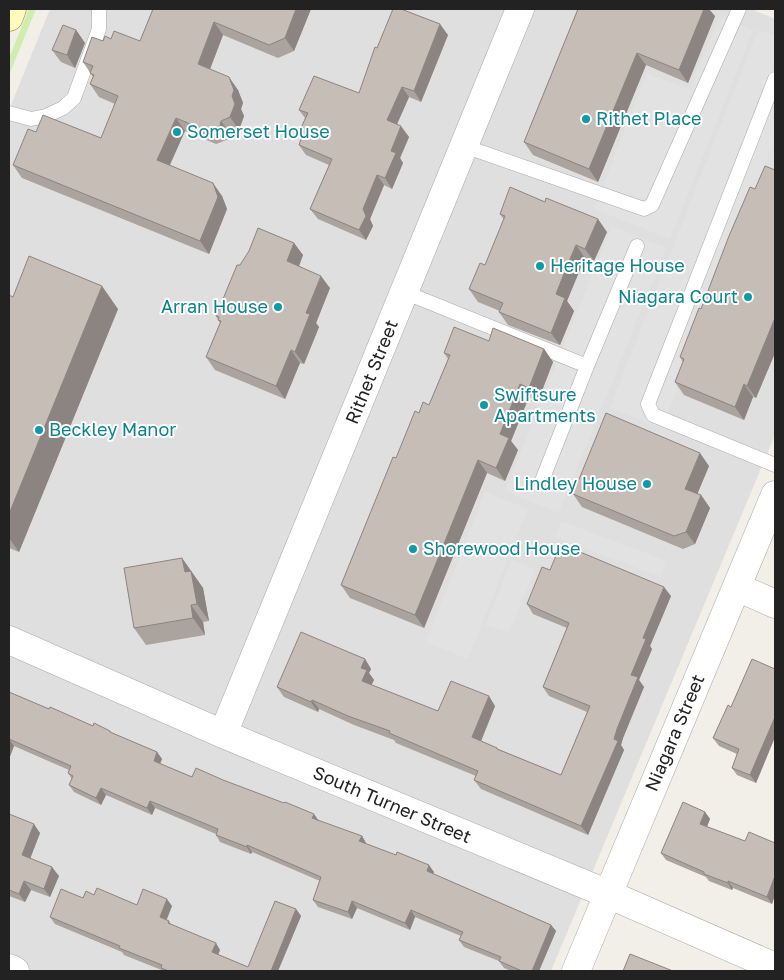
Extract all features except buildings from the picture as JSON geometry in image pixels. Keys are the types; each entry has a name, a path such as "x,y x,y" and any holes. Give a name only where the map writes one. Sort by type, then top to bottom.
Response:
{"main road":[{"path":"9,17 12,9"}],"street":[{"name":"Rithet Street","path":"223,734 520,9"},
{"name":"Niagara Street","path":"576,971 775,496"},
{"path":"737,587 775,604"},
{"name":"South Turner Street","path":"9,640 223,734 608,894 775,967"},
{"path":"9,968 15,971"}],"lane":[{"path":"9,113 31,119 46,116 62,108 74,98 99,29 99,9"},
{"path":"464,146 644,209 648,208 652,205 739,9"},
{"path":"775,79 648,404 653,415 775,465"},
{"path":"543,478 637,246"},
{"path":"404,292 587,366"}],"shaded area":[{"path":"50,9 751,9 775,19 775,435 551,971 9,971 9,110"},
{"path":"719,17 753,30 670,239 594,209 647,73 689,90"},
{"path":"758,30 775,36 775,138 662,428 610,408"},
{"path":"612,226 666,248 559,513 505,491"},
{"path":"485,492 528,509 468,659 426,642"},
{"path":"561,521 667,561 661,577 555,537"},
{"path":"511,560 535,569 509,633 486,624"}],"green space":[{"path":"29,9 36,9 9,75 9,58"}],"place":[{"name":"Rithet Place","path":"586,119"},
{"name":"Somerset House","path":"177,132"},
{"name":"Heritage House","path":"540,266"},
{"name":"Niagara Court","path":"748,297"},
{"name":"Arran House","path":"278,307"},
{"name":"Swiftsure Apartments","path":"484,405"},
{"name":"Beckley Manor","path":"39,430"},
{"name":"Lindley House","path":"647,484"},
{"name":"Shorewood House","path":"413,549"}]}
